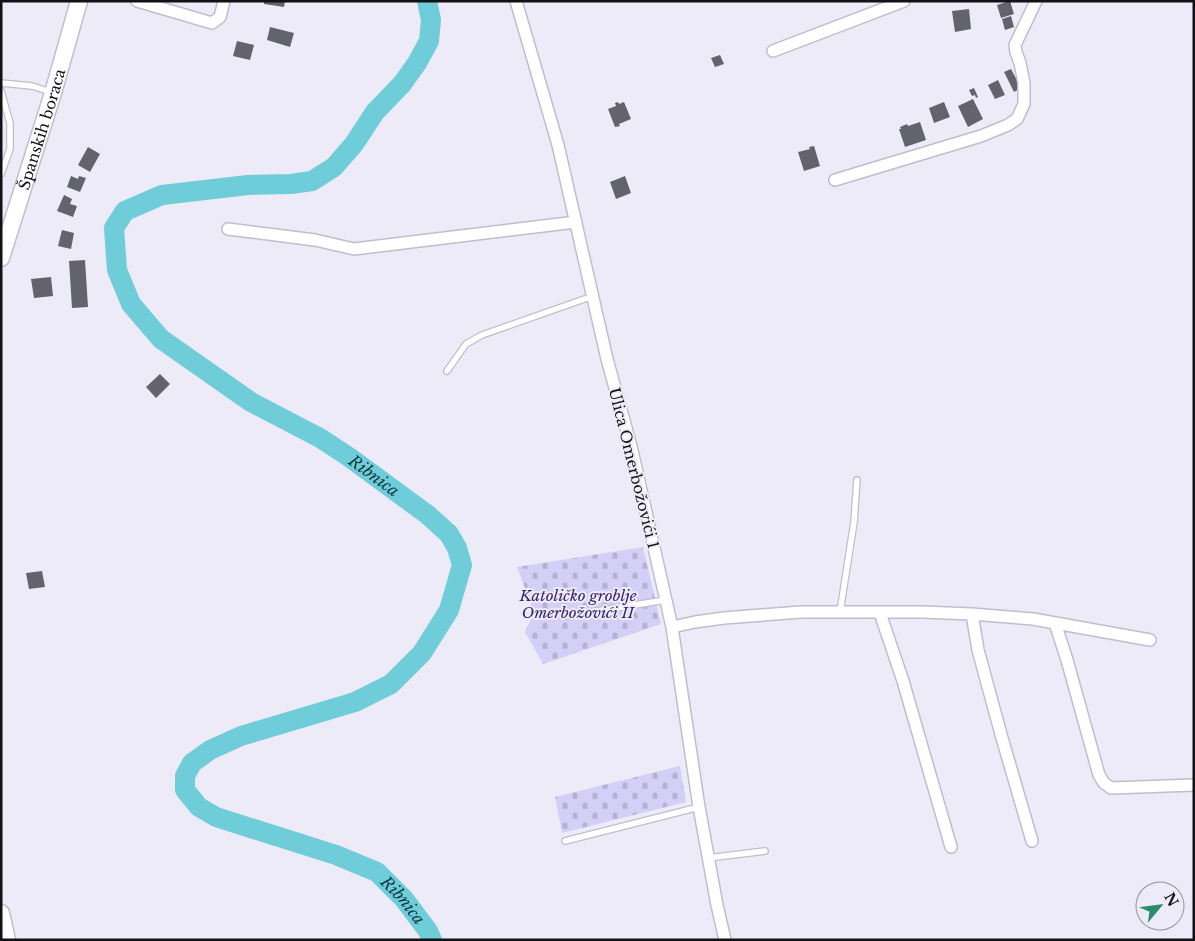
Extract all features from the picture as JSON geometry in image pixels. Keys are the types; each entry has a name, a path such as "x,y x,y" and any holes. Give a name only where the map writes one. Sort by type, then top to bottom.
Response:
{"main road":[{"name":"Španskih boraca","path":"1,258 53,93 79,1"},
{"path":"1,913 7,940"}],"street":[{"path":"137,1 212,23 220,17 224,1"},
{"name":"Ulica Omerbožovići 1","path":"516,1 558,145 592,296 631,446 666,600 672,627 716,905 725,940"},
{"path":"773,51 904,1"},
{"path":"835,180 981,136 1008,125 1017,118 1024,104 1024,83 1015,45 1036,1"},
{"path":"228,229 315,240 354,249 576,222"},
{"path":"672,627 724,618 801,612 922,612 1033,619 1150,640"},
{"path":"880,612 903,681 950,847"},
{"path":"972,614 978,650 999,730 1032,841"},
{"path":"1055,623 1099,776 1104,783 1110,788 1194,784"}],"lane":[{"path":"1,83 32,86 53,93"},
{"path":"1,91 10,123 10,149 1,174"},
{"path":"447,370 466,344 482,335 592,296"},
{"path":"840,612 854,522 857,480"},
{"path":"565,616 666,600"},
{"path":"566,841 699,807"},
{"path":"708,858 765,851"}],"green space":[{"name":"Katoličko groblje Omerbožovići II","path":"643,547 661,624 543,664 525,632 531,619 531,604 517,567"},
{"path":"680,766 686,802 562,833 555,797"}],"building":[{"path":"264,1 285,1 284,7 264,4"},
{"path":"1010,1 1014,14 1001,18 997,5"},
{"path":"969,9 971,29 955,32 952,11"},
{"path":"1011,16 1014,27 1005,30 1002,19"},
{"path":"270,27 294,33 290,47 267,40"},
{"path":"237,41 254,45 250,60 233,56"},
{"path":"720,55 724,64 715,67 711,58"},
{"path":"1011,69 1021,88 1014,92 1004,72"},
{"path":"998,80 1005,95 995,99 988,85"},
{"path":"974,88 978,97 976,98 975,95 972,96 969,90"},
{"path":"973,99 983,119 968,127 958,106"},
{"path":"618,102 619,104 624,102 631,119 615,127 608,109 616,106 615,103"},
{"path":"944,102 950,117 934,123 929,108"},
{"path":"920,122 926,140 905,147 900,127"},
{"path":"814,146 820,166 804,171 798,152"},
{"path":"88,147 100,154 90,172 78,165"},
{"path":"71,176 78,179 79,176 86,178 80,192 67,187"},
{"path":"625,176 631,193 616,199 610,182"},
{"path":"64,195 72,199 70,204 77,206 73,217 57,211"},
{"path":"62,230 74,233 71,249 58,246"},
{"path":"85,260 88,307 72,308 69,261"},
{"path":"51,277 53,296 34,298 31,279"},
{"path":"160,374 170,384 156,398 146,387"},
{"path":"42,571 45,587 29,589 26,573"}],"waterway":[{"name":"Ribnica","path":"427,1 431,20 429,41 417,63 402,84 375,112 354,144 334,167 312,181 291,184 248,185 162,195 125,211 114,228 117,270 131,304 161,339 251,402 320,438 349,457 428,515 449,534 457,548 462,565 449,610 422,653 391,684 355,702 241,736 210,750 192,763 185,776 185,790 199,807 216,817 336,855 377,872 404,899 428,931 432,940"}]}
